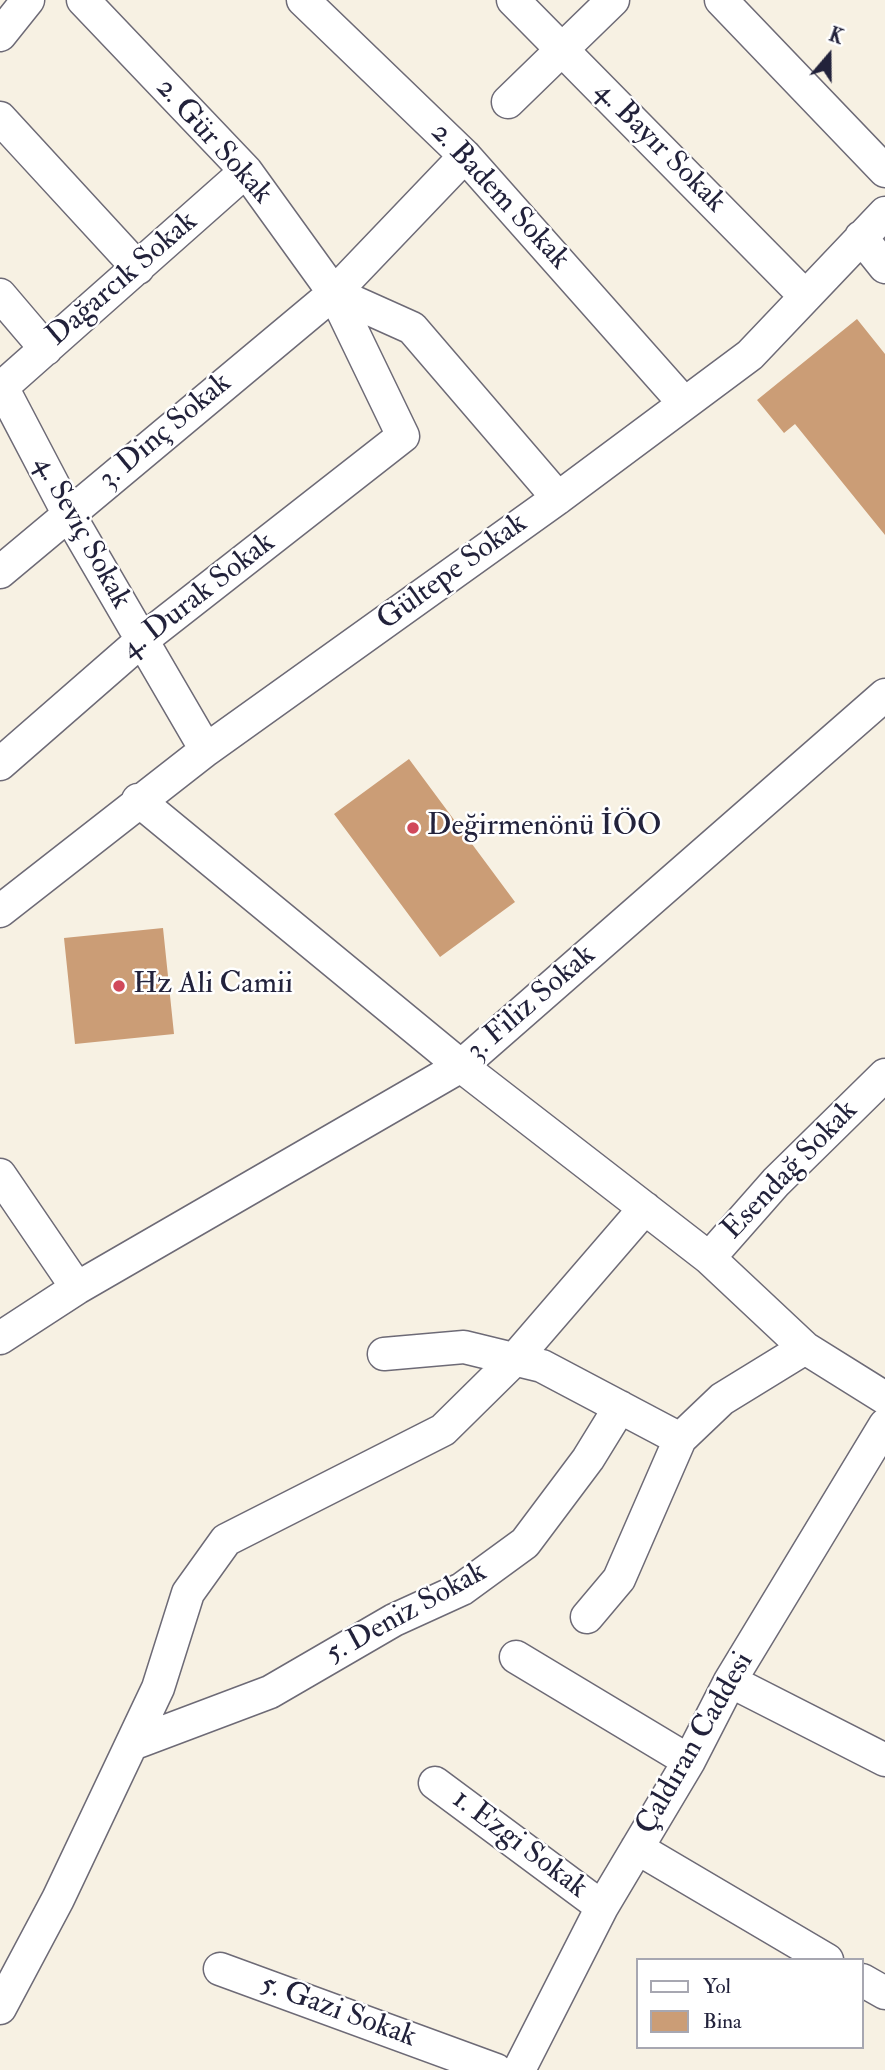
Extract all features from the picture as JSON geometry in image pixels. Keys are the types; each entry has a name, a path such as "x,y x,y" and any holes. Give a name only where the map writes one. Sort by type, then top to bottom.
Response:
{"street":[{"path":"0,35 28,0"},
{"name":"2. Gür Sokak","path":"83,0 246,172 334,293 403,436"},
{"name":"2. Badem Sokak","path":"303,0 465,156 684,402"},
{"name":"4. Bayır Sokak","path":"513,0 805,296"},
{"path":"508,102 613,0"},
{"path":"721,0 885,171"},
{"path":"0,118 138,268"},
{"name":"3. Dinç Sokak","path":"0,572 334,293 465,156"},
{"name":"Dağarcık Sokak","path":"1,388 246,172"},
{"name":"Gültepe Sokak","path":"0,911 138,800 558,498 750,355 885,214"},
{"path":"861,237 885,267"},
{"name":"2. Gür Sokak","path":"334,293 412,328 558,498"},
{"path":"0,295 46,349"},
{"name":"4. Seviç Sokak","path":"1,388 68,513 206,750"},
{"name":"4. Durak Sokak","path":"0,764 141,641 403,436"},
{"name":"3. Filiz Sokak","path":"138,800 461,1066 880,712"},
{"path":"0,1338 77,1288 461,1066 709,1258"},
{"name":"Esendağ Sokak","path":"885,1075 776,1182 709,1258 805,1348 885,1398"},
{"path":"0,1175 77,1288"},
{"path":"0,2008 58,1899 158,1688 188,1593 226,1540 443,1430 513,1361 645,1208"},
{"path":"384,1354 464,1347 542,1366 680,1438"},
{"path":"587,1617 619,1579 680,1438 722,1399 805,1348"},
{"name":"5. Deniz Sokak","path":"132,1744 270,1692 394,1620 462,1590 525,1543 588,1459 620,1406"},
{"name":"Çaldıran Caddesi","path":"519,2070 602,1908 689,1761 730,1681 885,1425"},
{"path":"516,1657 689,1761"},
{"path":"730,1681 885,1760"},
{"name":"1. Ezgi Sokak","path":"435,1783 602,1908"},
{"path":"637,1849 824,1958"},
{"name":"5. Gazi Sokak","path":"220,1969 496,2070"},
{"path":"864,1981 885,1993"}],"building":[{"path":"857,319 885,354 885,535 795,424 784,433 757,400"},
{"path":"409,759 515,902 440,957 334,814"},
{"name":"Hz Ali Camii","path":"163,928 174,1034 75,1044 64,938"}],"place":[{"name":"Değirmenönü İÖO","path":"413,828"},
{"name":"Hz Ali Camii","path":"119,986"}]}
